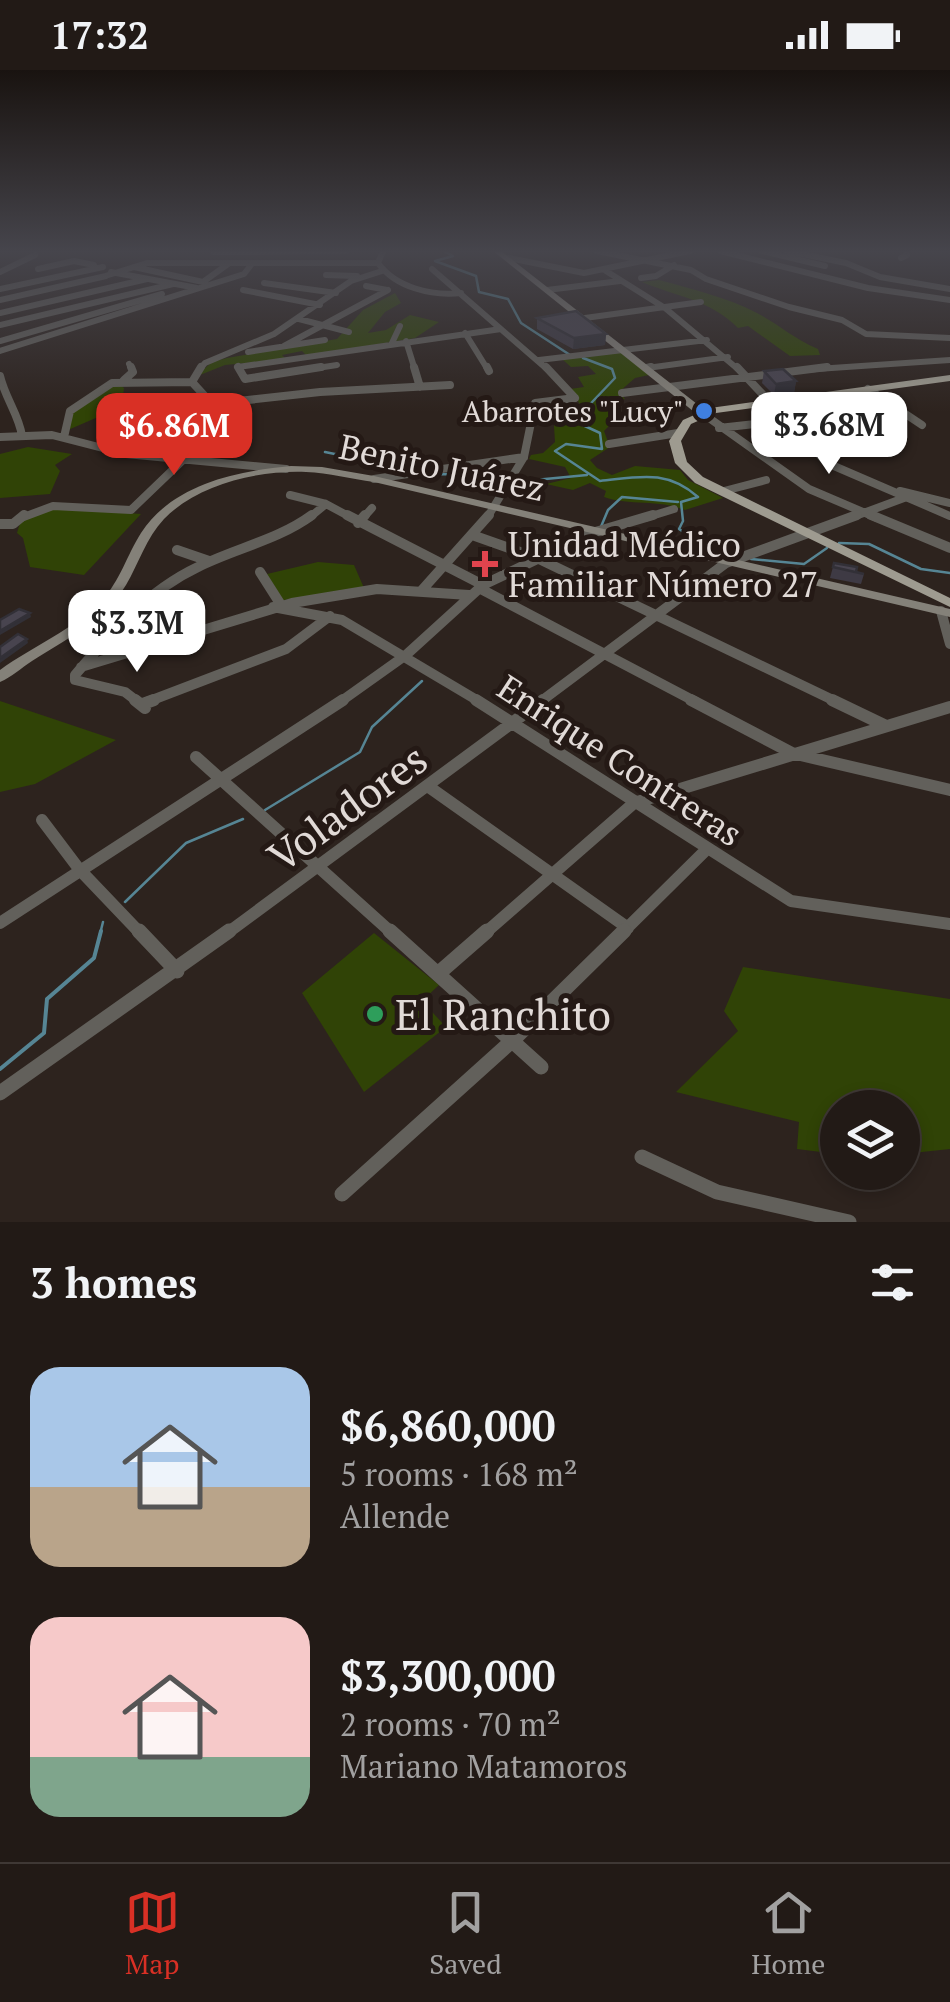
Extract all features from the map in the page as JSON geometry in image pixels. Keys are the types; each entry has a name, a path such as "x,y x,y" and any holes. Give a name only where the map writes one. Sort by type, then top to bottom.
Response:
{"main road":[{"path":"947,607 699,480 681,463 675,441 678,433 702,413 765,401 950,378"}],"street":[{"path":"0,313 34,305"},
{"path":"69,305 98,321"},
{"path":"0,325 85,305"},
{"path":"0,341 126,305"},
{"path":"0,351 145,305"},
{"path":"192,382 198,367 232,354 302,318 319,305"},
{"path":"284,346 361,305"},
{"path":"422,590 475,536 494,509 532,441 535,403 575,398 539,360 475,305"},
{"path":"567,305 718,428 810,488 950,548"},
{"path":"660,305 728,357 783,421 828,463 950,516"},
{"path":"585,318 684,305"},
{"path":"789,305 842,320 866,334 950,338"},
{"path":"341,316 361,320"},
{"path":"262,332 302,318 349,332"},
{"path":"392,344 400,326"},
{"path":"337,365 246,380 238,367 502,328"},
{"path":"465,333 488,370"},
{"path":"232,354 325,340"},
{"path":"539,360 707,340"},
{"path":"406,341 420,387"},
{"path":"647,368 728,357"},
{"path":"622,393 851,364 950,360"},
{"path":"124,380 132,372 128,364"},
{"path":"1,378 22,436"},
{"path":"64,438 70,411 100,388 124,380 192,382 212,404 450,385"},
{"path":"868,389 922,425"},
{"path":"718,428 783,421 883,400"},
{"path":"609,444 678,433"},
{"name":"Benito Juárez","path":"0,437 64,438 126,454 374,479 592,533 947,607"},
{"path":"374,479 524,457"},
{"path":"0,524 13,524 23,512 43,506 131,510 183,460"},
{"path":"0,677 86,621 116,592 149,529 170,506 220,484 292,469"},
{"path":"724,491 766,480"},
{"path":"879,488 950,503"},
{"path":"290,496 326,504 444,566 477,590 792,753 950,790"},
{"name":"Voladores","path":"0,1093 320,868 730,561 904,498"},
{"path":"326,504 288,533 179,576 136,610 81,667 75,680 125,692 144,706 286,649 330,616"},
{"path":"358,523 372,508"},
{"path":"0,923 333,707 406,654 477,590 592,533 674,509"},
{"path":"475,536 537,558 885,725"},
{"path":"177,550 209,561"},
{"path":"260,572 277,606"},
{"path":"81,667 277,606 377,588 477,590"},
{"name":"Enrique Contreras","path":"277,606 330,616 406,654 791,901 950,924"},
{"path":"947,607 950,644"},
{"path":"86,621 115,611 136,610"},
{"path":"440,972 634,803 950,706"},
{"path":"196,757 541,1066"},
{"path":"429,787 628,928"},
{"path":"42,820 79,869 177,971"},
{"path":"342,1194 513,1040 708,849"},
{"path":"642,1157 684,1182 756,1206 849,1222"}],"green space":[{"path":"373,305 398,305 385,312 368,333 386,330 410,315 439,322 415,338 307,356 302,351 282,355 286,359 225,365 195,377 212,362 337,339 363,310"},
{"path":"704,305 745,307 818,349 820,355 790,356 748,326 738,328"},
{"path":"620,352 649,375 635,378 619,392 625,399 609,404 620,415 604,431 610,447 590,460 612,475 635,466 680,470 688,480 723,498 685,510 604,497 606,491 590,483 573,490 546,484 571,478 565,467 529,459 555,442 553,410 581,406 570,389 584,387 578,377 596,374 588,366 571,367 562,359"},
{"path":"119,384 124,388 123,396 143,411 167,415 159,424 105,414 68,430 69,411 84,399"},
{"path":"28,447 72,454 55,465 60,471 50,494 0,498 0,454"},
{"path":"45,507 141,514 84,575 30,567 23,538 17,533 26,515"},
{"path":"318,562 354,565 364,588 334,596 283,600 267,574"},
{"path":"0,701 116,740 35,784 0,792"},
{"name":"El Ranchito","path":"374,933 439,985 422,1001 446,1027 364,1092 302,993"},
{"path":"743,967 950,999 950,1149 920,1152 920,1090 820,1090 820,1152 797,1149 799,1122 676,1092 738,1031 724,1011"}],"building":[{"path":"576,311 606,334 574,338 537,318"},
{"path":"783,369 796,381 776,384 764,371"},
{"path":"834,563 857,567 856,572 864,574 833,567"},
{"path":"19,609 30,613 0,631 0,620"},
{"path":"18,634 27,639 0,658 0,647"}],"waterway":[{"path":"511,305 521,323 570,355"},
{"path":"583,358 612,369 615,378 574,421 600,433 602,449 566,444 555,451 600,481 652,477 686,488 698,497 681,502 683,521 679,529 711,550 733,557"},
{"path":"325,452 413,470"},
{"path":"420,475 452,474 500,482"},
{"path":"514,482 587,475"},
{"path":"600,529 608,510 622,497 678,502"},
{"path":"839,543 869,544 921,569 950,573"},
{"path":"751,559 804,564 827,548"},
{"path":"265,810 360,752 372,727 422,681"},
{"path":"125,902 186,843 243,819"},
{"path":"100,934 103,922"},
{"path":"0,1069 44,1033 47,999 94,958 101,931"}],"place":[{"name":"Abarrotes \"Lucy\"","path":"704,411"},
{"name":"Unidad Médico Familiar Número 27","path":"485,564"},
{"name":"El Ranchito","path":"375,1014"}]}
